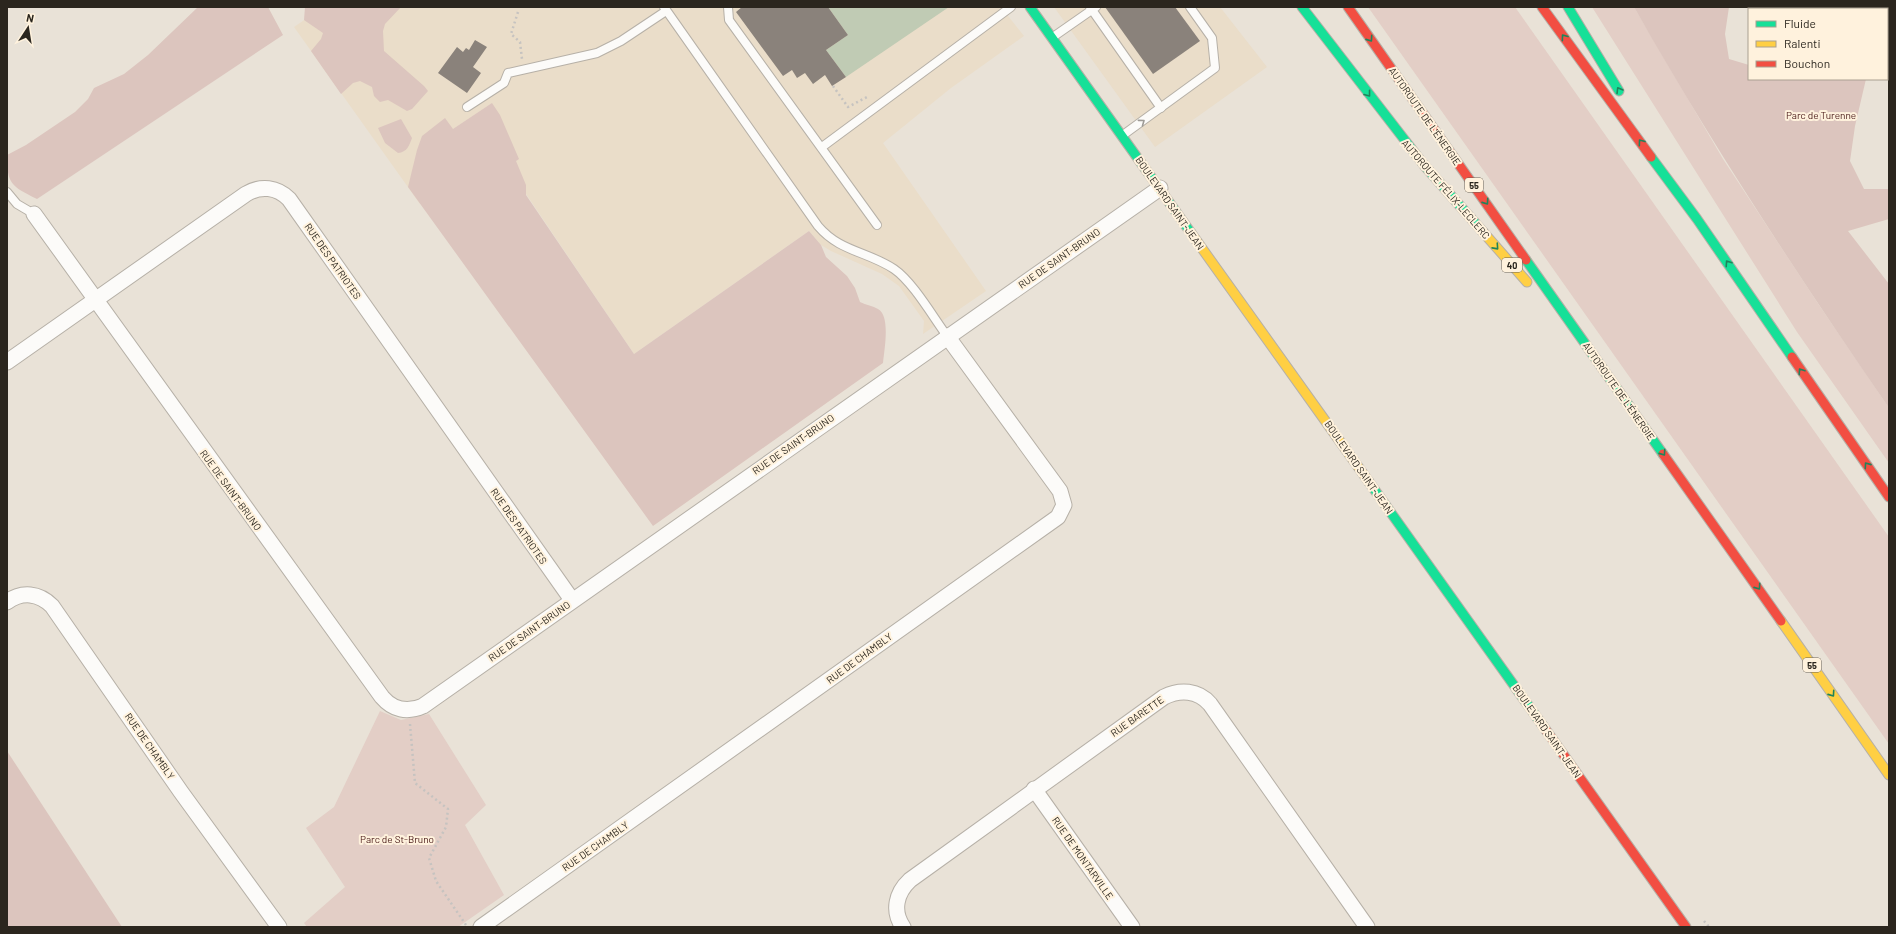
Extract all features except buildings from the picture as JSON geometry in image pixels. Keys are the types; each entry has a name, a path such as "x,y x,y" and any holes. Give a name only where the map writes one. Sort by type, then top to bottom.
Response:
{"main road":[{"name":"BOULEVARD SAINT-JEAN","path":"1030,7 1686,927"},
{"name":"AUTOROUTE FÉLIX-LECLERC","path":"1302,7 1424,165 1532,288"},
{"name":"AUTOROUTE DE L'ÉNERGIE","path":"1348,7 1889,775"},
{"path":"1542,7 1697,219 1889,497"},
{"path":"1568,7 1624,100"},
{"path":"1645,133 1697,219"},
{"path":"1543,300 1600,364"}],"street":[{"name":"RUE DES PATRIOTES","path":"7,362 251,191 263,188 280,192 290,200 572,600"},
{"name":"RUE DE SAINT-BRUNO","path":"34,214 94,300 382,697 391,706 404,710 417,709 423,706 947,336 1160,188"},
{"name":"RUE DE CHAMBLY","path":"481,927 1058,517 1064,505 1060,491 947,336"},
{"name":"RUE DE CHAMBLY","path":"7,602 18,596 31,594 43,598 52,606 186,798 279,927"},
{"name":"RUE BARETTE","path":"903,927 898,919 896,905 899,894 905,884 1034,789 1164,697 1177,692 1197,694 1204,698 1212,706 1367,927"},
{"name":"RUE DE MONTARVILLE","path":"1034,789 1132,927"}],"lane":[{"path":"728,7 729,20 877,225"},
{"path":"822,147 1011,7"},
{"path":"1122,136 1215,68 1212,38 1190,7"},
{"path":"1052,37 1092,8 1161,108"},
{"path":"467,107 504,83 508,73 587,55 605,49 647,25 665,9 818,226 837,244 886,265 898,272 907,281 947,336"},
{"path":"7,192 17,204 34,214"}],"path":[{"path":"518,12 511,34 520,42 523,69"},
{"path":"833,86 848,107 867,97"},
{"path":"404,710 410,715 415,783 448,809 446,827 430,858 436,881 466,924 465,927"}],"shaded area":[{"path":"323,7 1001,7 1024,36 951,88 883,143 986,291 923,334 924,321 899,286 882,274 821,245 809,231 634,354 499,154 420,204 294,27"},
{"path":"828,7 949,7 846,77 826,50 848,35"},
{"path":"1054,7 1220,7 1267,67 1155,147"}],"green space":[{"path":"198,7 268,7 283,35 37,199 21,191 12,183 8,172 7,155 26,145 75,112 88,99 94,88 124,74 148,55"},
{"path":"305,7 401,7 385,24 383,31 384,51 428,91 412,109 407,111 388,100 380,102 374,96 372,87 360,81 353,83 341,94 311,51 321,39 323,33 304,20"},
{"path":"1368,7 1515,7 1889,537 1889,744"},
{"path":"1592,7 1634,7 1723,159 1889,408 1889,463 1797,332"},
{"name":"Parc de Turenne","path":"1634,7 1729,7 1725,34 1729,59 1748,65 1748,80 1866,80 1855,126 1850,161 1864,189 1889,189 1889,219 1848,231 1889,284 1889,408 1757,210 1725,160"},
{"path":"1794,7 1884,7 1884,8"},
{"path":"492,103 500,115 519,159 516,161 526,185 526,195 634,354 809,231 821,245 826,257 847,276 855,288 860,302 878,309 882,313 886,326 883,363 653,526 408,187 422,136 445,118 453,129"},
{"path":"401,119 412,138 406,150 398,153 385,143 378,128"},
{"name":"Parc de St-Bruno","path":"380,711 401,720 429,714 486,805 465,825 504,895 458,927 307,927 304,923 345,887 306,828 334,807"},
{"path":"7,751 122,927 7,927"}],"traffic: fast":[{"path":"1030,7 1191,233"},
{"path":"1302,7 1424,165 1483,232"},
{"path":"1568,7 1619,91"},
{"path":"1651,157 1697,219 1792,357"},
{"path":"1526,260 1663,454"},
{"path":"1369,482 1543,726"}],"traffic: slow":[{"path":"1483,232 1527,282"},
{"path":"1191,233 1369,482"},
{"path":"1781,621 1889,775"}],"traffic: jam":[{"path":"1348,7 1526,260"},
{"path":"1542,7 1651,157"},
{"path":"1792,357 1889,497"},
{"path":"1663,454 1781,621"},
{"path":"1543,726 1686,927"}]}
